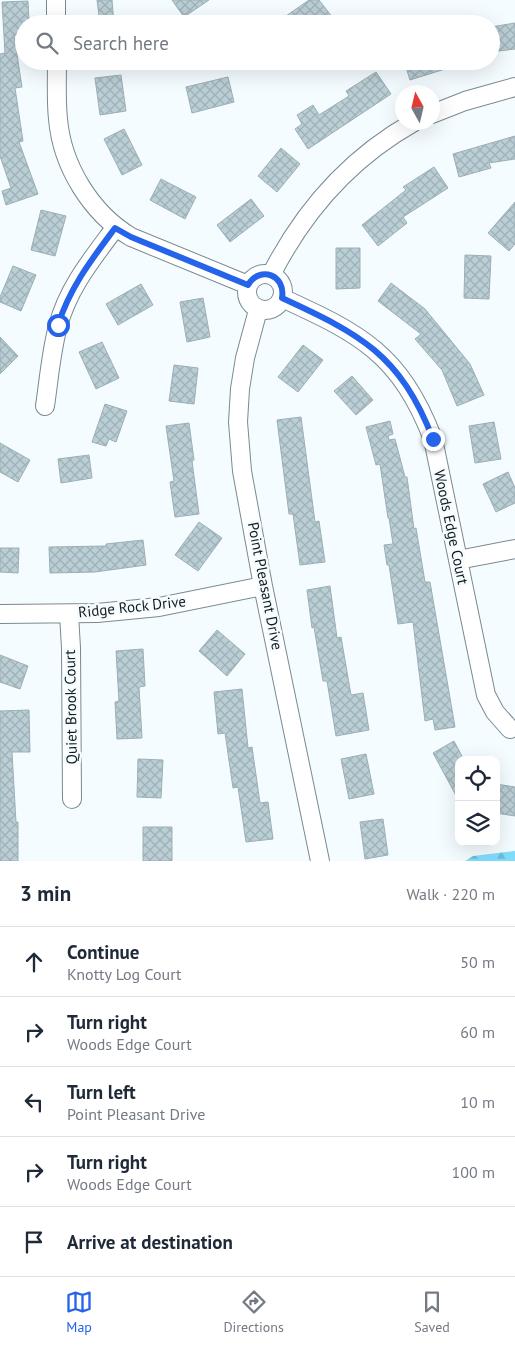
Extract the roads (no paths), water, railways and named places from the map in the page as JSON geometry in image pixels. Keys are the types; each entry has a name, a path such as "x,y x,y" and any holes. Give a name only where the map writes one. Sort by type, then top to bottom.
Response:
{"street":[{"path":"56,0 56,15"},
{"path":"56,70 60,135 68,160 74,175 88,197 115,228 131,237 248,285"},
{"path":"440,111 465,101 515,87"},
{"path":"271,275 305,217 343,174 387,138 400,130"},
{"path":"45,406 54,342 63,310 82,272 115,228"},
{"path":"260,275 271,275 280,282 283,292 282,298 275,307 258,310 247,296 248,285 260,275"},
{"name":"Woods Edge Court","path":"282,298 353,333 380,354 405,383 422,411 433,439 486,695 495,712 510,729"},
{"name":"Point Pleasant Drive","path":"258,310 245,358 240,389 238,422 242,471 263,586 320,861"},
{"path":"458,560 515,549"},
{"name":"Ridge Rock Drive","path":"0,614 97,613 160,607 263,586"},
{"name":"Quiet Brook Court","path":"69,614 72,799"}]}
